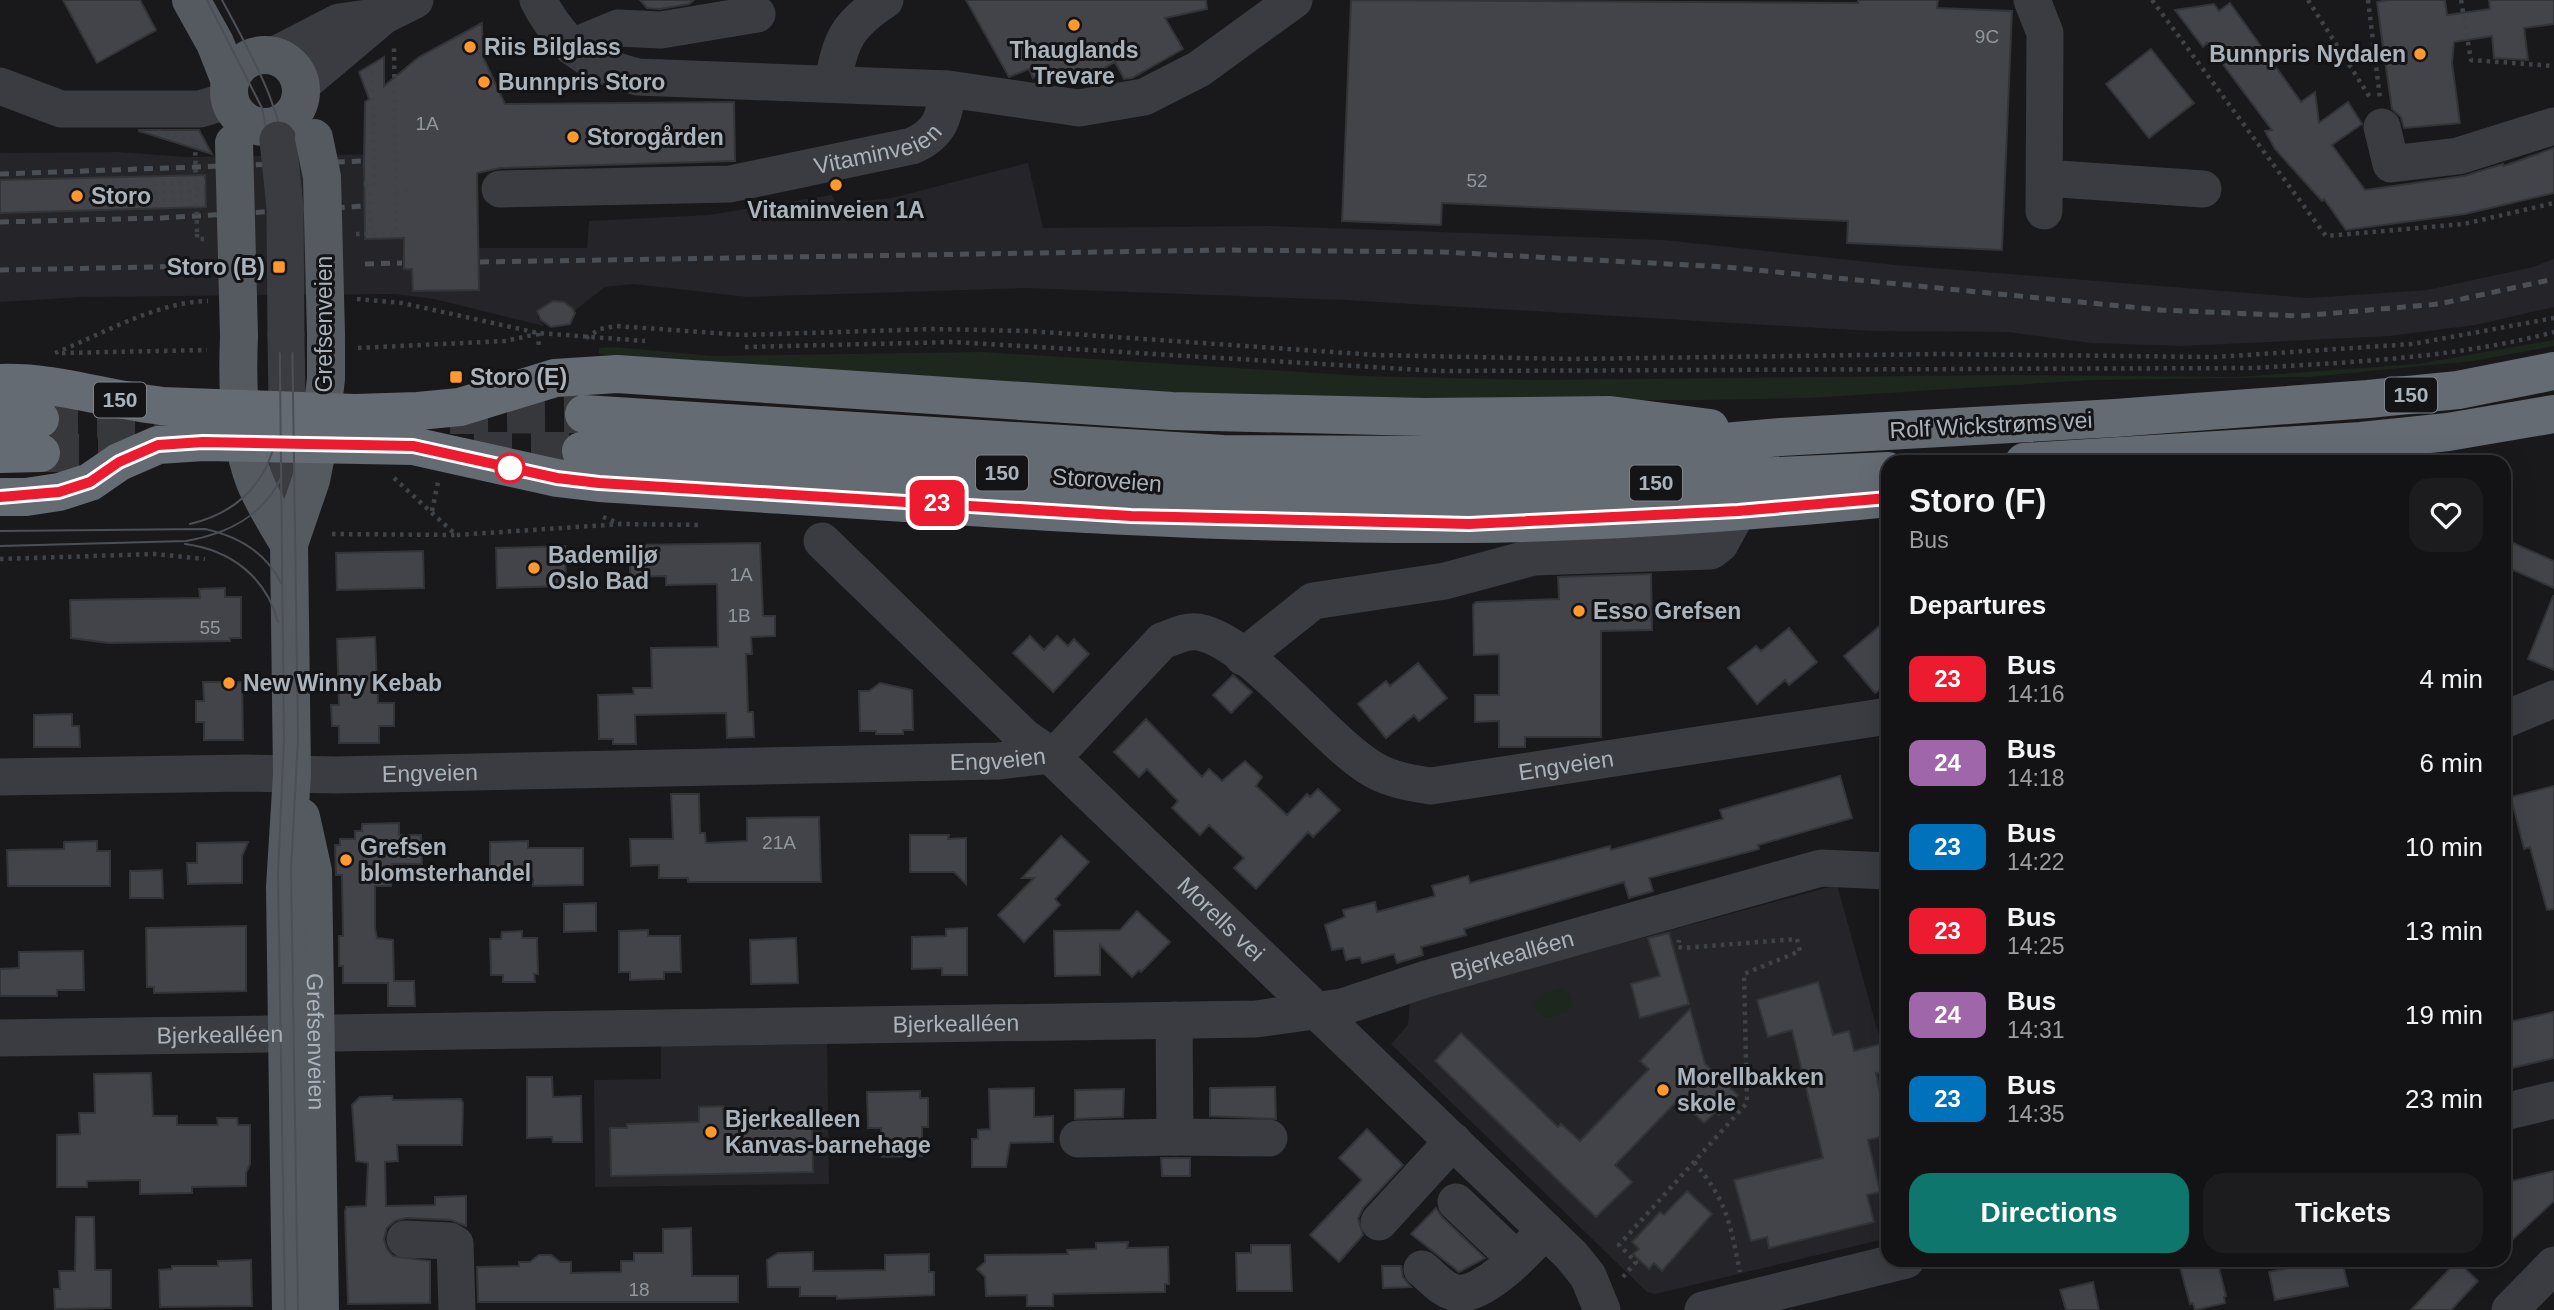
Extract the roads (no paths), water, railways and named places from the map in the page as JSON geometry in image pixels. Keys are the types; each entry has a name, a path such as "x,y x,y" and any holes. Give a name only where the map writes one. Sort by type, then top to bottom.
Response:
{"highway":[{"name":"Rolf Wickstrøms vei","path":"1424,474 1608,452 1781,437 2115,418 2368,399 2458,390 2554,371"},
{"name":"150","path":"304,428 460,407 555,378 617,374 1172,411 1424,417 1610,415 1781,437"},
{"name":"150","path":"0,383 56,385 244,426 304,428 413,446 557,478 1131,516 1469,524 1738,511 1881,499"},
{"name":"Storoveien","path":"584,414 1223,454 1424,474"},
{"name":"Rolf Wickstrøms vei","path":"2145,455 2448,432 2554,414"},
{"path":"0,420 40,436 0,454"},
{"name":"150","path":"0,497 37,495 90,482 119,462 158,445 244,426"},
{"name":"Storoveien","path":"581,451 813,461 1219,486 1424,474"},
{"name":"150","path":"2189,455 2214,451"},
{"name":"Rolf Wickstrøms vei","path":"1424,474 1881,471"}],"main road":[{"name":"Grefsenveien","path":"191,0 242,92"},
{"name":"Grefsenveien","path":"214,0 242,92 227,343 255,480 289,544"},
{"name":"Grefsenveien","path":"242,92 292,67 293,119 322,177 341,341 304,428 311,480 289,544 292,774 285,869 301,1034 320,1310"},
{"path":"242,92 255,126 293,119"},
{"name":"Grefsenveien","path":"291,1310 301,1034"}],"street":[{"name":"Vitaminveien","path":"500,188 730,184 912,146 934,134 940,125 948,89 833,84 709,83 638,77 616,72 572,47 554,30 538,0"},
{"path":"833,84 836,59 851,26 863,14 885,0"},
{"path":"948,89 1079,108 1144,97 1199,69 1294,0"},
{"path":"2032,0 2045,33 2044,195 2203,189"},
{"path":"572,47 619,14 660,30 757,13"},
{"path":"0,86 61,109 200,109 242,92 340,22 397,20"},
{"path":"304,428 286,335 285,207 293,119 397,20"},
{"path":"2379,111 2391,164 2458,156 2554,126"},
{"path":"1243,657 1313,601 1445,580 1534,557 1711,551 1720,544 1738,511"},
{"path":"1469,524 1492,543 1492,567"},
{"name":"Morells vei","path":"822,541 1024,737 1050,755 1581,1265 1594,1286 1602,1310"},
{"name":"Engveien","path":"0,777 985,762 1050,755 1064,746 1162,641 1183,633 1197,632 1216,639 1243,657 1373,769 1399,781 1431,786 1881,717"},
{"path":"2511,717 2554,699"},
{"name":"Bjerkealléen","path":"0,1038 1256,1019 1318,1013 1426,979 1821,868 1881,870"},
{"path":"1174,1020 1175,1137"},
{"path":"2511,1110 2554,1100"},
{"path":"1078,1139 1269,1138"},
{"path":"1379,1222 1453,1142"},
{"path":"1456,1202 1517,1259"},
{"path":"1422,1269 1445,1289 1462,1294 1485,1284 1517,1259 1545,1230"},
{"path":"405,1239 450,1241 455,1244 457,1310"},
{"path":"2510,1310 2554,1265"},
{"path":"1703,1310 1881,1266"}],"tunnel":[{"path":"450,415 584,414"},
{"path":"40,419 166,418"},
{"path":"474,451 581,451"},
{"path":"41,453 151,453"}],"tram line":[{"path":"207,0 262,108 278,187 284,739 278,873 285,1310"},
{"path":"222,0 257,67 275,110 282,133 290,184 298,739 291,870 298,1310"},
{"path":"190,524 221,513 246,495 264,471 276,439"},
{"path":"0,546 186,541 201,538 242,522 264,503 281,478"},
{"path":"0,531 205,529 239,541 259,554 281,583"},
{"path":"185,544 217,552 244,568 265,592 278,622"}],"railway":[{"path":"0,174 364,161"},
{"path":"0,222 161,218 364,206"},
{"path":"480,262 1225,250 1442,252 1726,267 2161,310 2300,316 2439,304 2554,279"},
{"path":"365,264 402,263"},
{"path":"0,270 203,266"}],"place":[{"name":"Thauglands Trevare","path":"1074,25"},
{"name":"Riis Bilglass","path":"470,47"},
{"name":"Bunnpris Nydalen","path":"2420,54"},
{"name":"Bunnpris Storo","path":"484,82"},
{"name":"Storogården","path":"573,137"},
{"name":"Vitaminveien 1A","path":"836,185"},
{"name":"Storo","path":"77,196"},
{"name":"Storo (B)","path":"279,267"},
{"name":"Storo (E)","path":"456,377"},
{"name":"Bademiljø Oslo Bad","path":"534,568"},
{"name":"Esso Grefsen","path":"1579,611"},
{"name":"New Winny Kebab","path":"229,683"},
{"name":"Grefsen blomsterhandel","path":"346,860"},
{"name":"Morellbakken skole","path":"1663,1090"},
{"name":"Bjerkealleen Kanvas-barnehage","path":"711,1132"}]}
